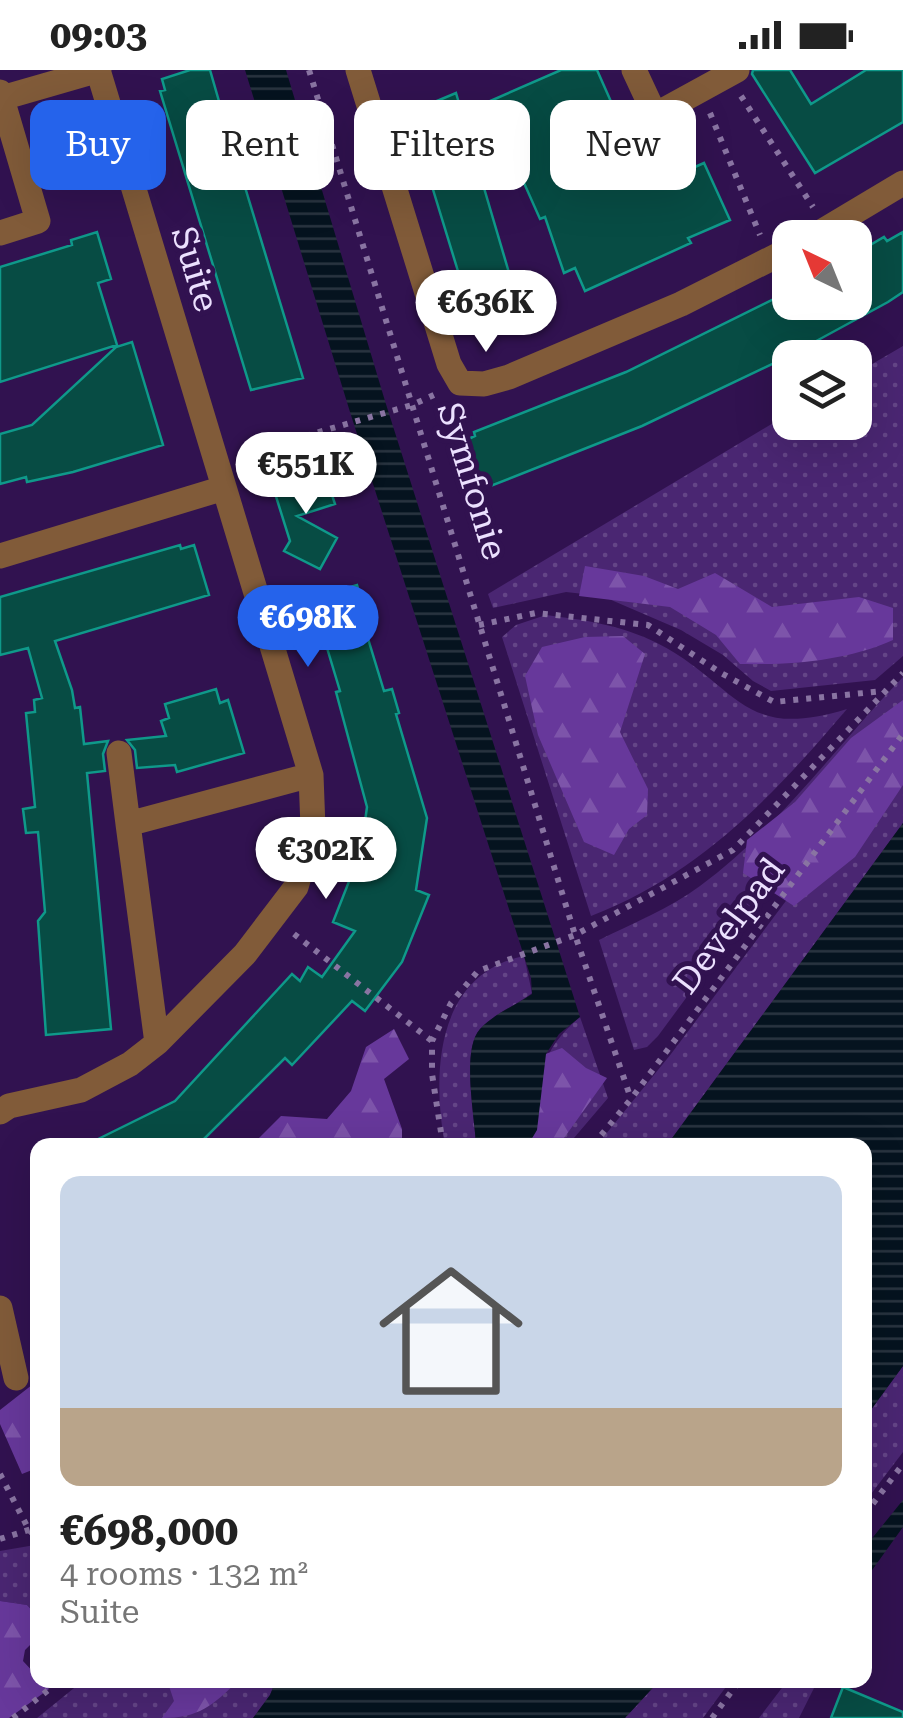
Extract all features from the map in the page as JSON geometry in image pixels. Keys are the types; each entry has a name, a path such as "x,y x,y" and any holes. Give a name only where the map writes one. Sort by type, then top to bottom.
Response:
{"street":[{"path":"0,233 38,221 1,95 99,70"},
{"name":"Suite","path":"0,1112 9,1106 80,1090 130,1064 157,1043 275,919 296,887 314,828 311,775 99,70"},
{"name":"Symfonie","path":"358,70 449,364 460,383 484,384 509,377 681,304 772,258"},
{"path":"634,70 655,114 733,73"},
{"path":"840,220 903,182"},
{"path":"0,556 224,488"},
{"path":"119,753 157,1043"},
{"path":"128,824 311,775"},
{"path":"0,1308 16,1378"}],"path":[{"name":"Symfonie","path":"309,70 575,936 631,1099"},
{"path":"733,73 812,220"},
{"path":"700,90 772,238"},
{"path":"217,462 412,405 460,383"},
{"path":"479,625 536,613 648,625 774,702 886,691"},
{"path":"443,1138 432,1074 432,1041 464,986 478,970 575,936 733,850 903,673"},
{"name":"Develpad","path":"599,1138 903,734"},
{"path":"275,919 432,1041"},
{"path":"872,1505 903,1464"},
{"path":"0,1474 30,1523"},
{"path":"0,1539 30,1529"},
{"path":"13,1718 51,1688"},
{"path":"712,1718 734,1688"}],"shaded area":[{"path":"903,346 903,656 875,680 771,691 681,630 602,596 566,592 493,608 488,594 772,424 772,440 872,440 872,364"},
{"path":"546,615 589,621 657,643 761,714 784,719 847,709 762,802 701,855 631,898 591,916 502,637 516,625"},
{"path":"903,677 903,704 658,1036 647,1047 634,1050 599,940 676,902 729,863 781,813"},
{"path":"903,745 903,823 672,1138 603,1138 671,1054"},
{"path":"524,956 532,993 486,1023 474,1039 470,1068 475,1138 444,1138 439,1088 446,1031 456,1005 472,984 495,967"},
{"path":"580,1017 608,1098 574,1138 529,1138 546,1060 565,1031"},
{"path":"903,1366 903,1452 872,1493 872,1408"},
{"path":"30,1546 30,1608 0,1601 0,1551"},
{"path":"74,1688 273,1688 253,1718 37,1718"},
{"path":"653,1688 725,1688 703,1718 625,1718"},
{"path":"782,1688 814,1688 799,1718 759,1718"}],"green space":[{"path":"585,566 644,576 678,589 715,573 772,607 859,597 893,608 893,640 857,653 818,660 740,664 716,635 670,607 579,596"},
{"path":"623,636 645,654 620,732 648,789 647,815 629,829 614,855 584,842 538,735 525,676 542,647 585,637"},
{"path":"903,700 903,785 855,857 794,906 743,873 747,840 795,802 851,738"},
{"path":"394,1029 409,1059 384,1079 402,1138 259,1138 281,1116 327,1119 351,1091 366,1047"},
{"path":"562,1048 586,1068 607,1078 564,1138 489,1138 540,1056"},
{"path":"30,1386 30,1471 22,1474 0,1424 0,1410"},
{"path":"0,1601 30,1608 30,1645 23,1661 30,1669 30,1688 49,1689 9,1718 0,1718"},
{"path":"170,1688 231,1688 204,1709 186,1716 162,1718 174,1701"}],"water":[{"path":"245,70 286,70 295,100 254,100"},
{"path":"282,190 322,190 580,1017 559,1034 546,1054 537,1130 532,1138 475,1138 470,1084 474,1039 492,1018 532,994 531,978"},
{"path":"903,823 903,1366 872,1408 872,1138 672,1138"},
{"path":"903,1500 903,1527 872,1570 872,1538"},
{"path":"273,1688 653,1688 625,1718 253,1718"}],"building":[{"path":"190,70 210,70 219,100 186,100 186,176 166,100 160,91 165,90 162,79"},
{"path":"561,70 597,70 610,100 550,100 550,190 696,190 696,166 704,163 730,220 688,238 691,243 585,291 575,268 564,273 545,217 540,219 527,190 530,100 493,100"},
{"path":"753,70 790,70 811,104 866,70 903,70 903,122 815,173"},
{"path":"456,93 458,100 439,100"},
{"path":"190,190 246,190 303,378 251,390"},
{"path":"433,190 485,190 520,310 480,322 467,279 461,281"},
{"path":"97,232 111,279 98,283 117,345 0,382 0,267 72,245 71,240"},
{"path":"903,232 903,292 872,311 872,244 884,237 887,241"},
{"path":"772,300 772,320 855,320 818,340 772,340 772,364 642,426 483,489 464,441 475,436 474,432 626,372"},
{"path":"132,342 163,445 73,472 0,484 0,434 32,425 116,347"},
{"path":"324,471 335,504 297,516 337,538 320,569 284,551 290,541 273,487"},
{"path":"180,545 181,549 194,545 209,595 55,641 75,708 80,707 84,744 108,741 103,754 105,771 87,773 111,1029 46,1035 38,921 45,912 38,832 26,833 23,809 35,807 26,713 35,712 34,700 42,698 28,648 0,655 0,597"},
{"path":"357,585 364,608 359,609 384,691 392,689 427,818 416,890 429,895 402,962 365,1011 352,1001 292,1065 285,1058 205,1138 100,1138 175,1101 292,974 300,981 308,967 322,977 355,931 333,922 361,851 367,807 336,692 340,691 312,598"},
{"path":"216,689 220,703 228,700 244,753 177,772 175,765 137,768 135,750 127,740 166,736 161,721 169,718 165,704"},
{"path":"843,1688 903,1712 903,1718 831,1718"}]}
